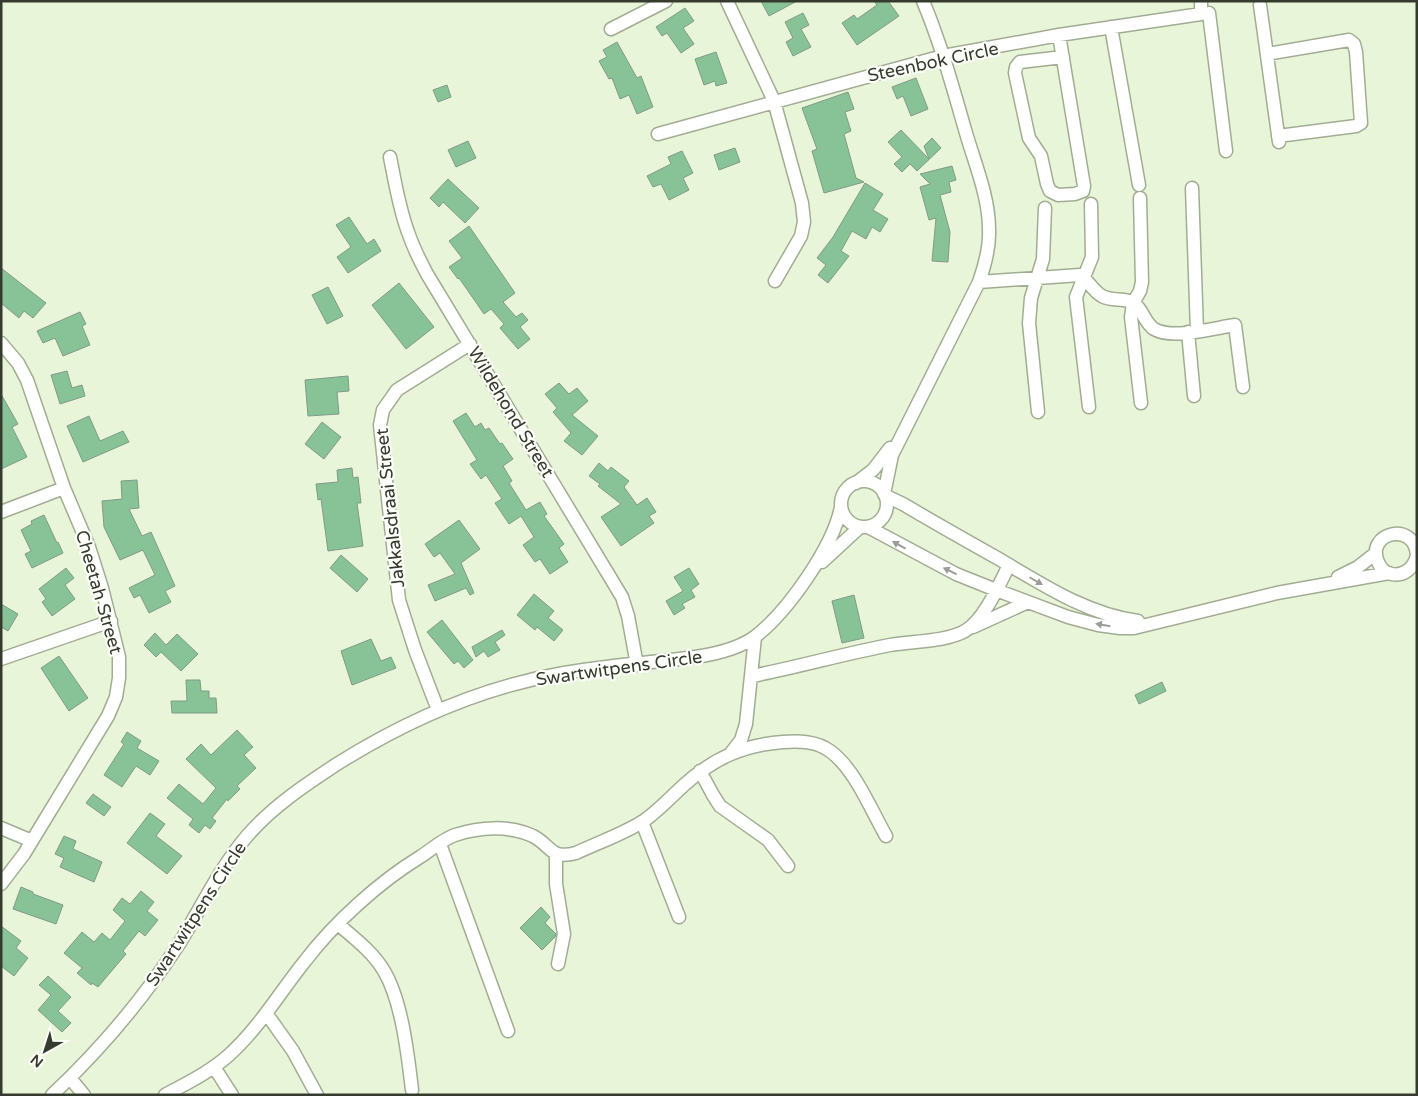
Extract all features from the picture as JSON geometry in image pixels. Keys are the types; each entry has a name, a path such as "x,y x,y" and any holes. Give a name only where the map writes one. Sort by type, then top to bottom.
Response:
{"street":[{"path":"611,29 666,1"},
{"path":"728,1 774,101 802,203 804,222 800,236 775,281"},
{"path":"864,527 878,522 887,508 885,495 892,455 979,282 985,265 988,247 988,215 978,173 943,56 923,1"},
{"name":"Steenbok Circle","path":"658,134 943,56 1059,35 1202,14 1201,1"},
{"path":"1260,5 1279,139 1361,124 1356,52 1354,44 1349,40 1267,54"},
{"path":"1209,14 1226,151"},
{"path":"1111,27 1139,192 1142,282 1140,291 1132,303 1131,317 1141,403"},
{"path":"1059,35 1063,57 1084,186 1083,191 1075,194 1058,195 1050,191 1041,156 1029,138 1015,74 1016,66 1020,62 1063,57"},
{"name":"Wildehond Street","path":"390,157 399,202 415,251 427,274 622,597 628,616 637,665"},
{"path":"1192,188 1194,396"},
{"path":"1089,407 1076,297 1092,257 1091,204"},
{"path":"1038,412 1029,323 1031,298 1043,259 1045,208"},
{"path":"979,282 1080,275 1102,296 1110,300 1129,301 1136,304 1147,322 1154,328 1170,334 1235,325 1243,387"},
{"name":"Cheetah Street","path":"1,343 18,363 27,380 64,488 88,547 111,621 119,657 119,678 116,697 108,716 32,841 1,884"},
{"name":"Jakkalsdraai Street","path":"438,710 414,650 399,600 380,425 383,410 397,390 470,344"},
{"path":"907,423 873,470 854,483 844,493 841,507 848,520 956,574 1068,617 1098,625 1127,628 1322,584 1389,573 1402,574 1416,561 1416,549 1413,539 1397,533 1391,534 1380,541 1376,553 1379,565 1389,573"},
{"path":"854,483 868,482 875,484 885,495 1052,590 1119,619 1150,623"},
{"path":"1,512 64,488"},
{"name":"Swartwitpens Circle","path":"52,1095 116,1029 149,988 247,836 261,821 294,794 346,758 396,730 438,710 501,688 582,670 637,665 713,654 730,649 755,637 781,611 814,568 832,537 839,520 841,507"},
{"name":"Swartwitpens Circle","path":"814,568 864,527"},
{"path":"1322,584 1358,567 1376,553"},
{"path":"965,631 978,620 1009,565"},
{"path":"752,676 892,644 942,638 965,631 1028,602"},
{"path":"1,659 111,621"},
{"path":"731,753 741,740 746,724 755,637"},
{"path":"165,1095 214,1067 242,1042 306,959 338,924 375,889 399,870 454,835 471,831 504,828 521,831 535,837 556,854 566,856 642,822 658,811 700,772 715,761 731,753 753,746 801,741 818,744 831,752 843,764 856,781 886,836"},
{"path":"700,772 720,806 768,840 788,866"},
{"path":"642,822 678,916"},
{"path":"1,828 32,841"},
{"path":"440,844 508,1031"},
{"path":"556,854 556,884 564,934 558,964"},
{"path":"338,924 366,948 384,970 401,1020 412,1090"},
{"path":"266,1013 293,1051 317,1095"},
{"path":"214,1067 232,1095"},
{"path":"70,1078 84,1095"}],"building":[{"path":"761,1 797,1 769,16"},
{"path":"874,1 888,1 899,16 857,45 842,23 854,15 857,19 877,5"},
{"path":"685,8 694,21 683,28 694,44 681,53 667,33 662,36 656,27"},
{"path":"803,13 809,25 801,29 811,47 793,56 786,42 793,38 785,22"},
{"path":"617,42 637,78 641,76 653,107 637,114 629,95 620,99 612,78 609,79 599,61 607,57 603,50"},
{"path":"716,52 727,83 716,86 715,81 704,85 695,59"},
{"path":"916,78 928,109 911,116 903,96 897,99 892,87"},
{"path":"447,85 451,97 438,102 433,90"},
{"path":"848,92 854,109 845,112 851,131 844,134 856,178 864,182 824,193 812,151 817,149 802,108"},
{"path":"901,130 929,159 924,146 932,138 941,148 917,171 910,164 902,172 894,164 902,157 888,142"},
{"path":"468,141 476,158 456,167 448,150"},
{"path":"735,148 740,162 719,170 714,155"},
{"path":"682,151 693,173 683,178 689,190 669,200 661,184 653,187 647,176 671,164 668,157"},
{"path":"952,166 956,180 949,182 951,192 940,195 950,232 948,262 932,261 936,218 929,220 920,187 930,184 920,174"},
{"path":"448,179 479,208 465,223 443,202 439,207 430,198"},
{"path":"865,183 883,194 873,210 888,219 880,232 872,227 866,239 852,231 841,251 849,256 828,283 818,275 826,265 817,258 833,237"},
{"path":"349,217 367,244 374,239 381,251 348,273 337,257 351,247 336,225"},
{"path":"469,226 515,293 503,302 516,317 522,313 528,320 520,327 530,339 518,349 500,328 504,324 491,309 484,314 449,267 462,258 449,241"},
{"path":"1,268 46,303 33,318 24,311 19,318 1,303"},
{"path":"399,283 434,327 406,349 372,305"},
{"path":"328,287 343,316 327,324 312,295"},
{"path":"80,312 86,324 82,326 90,345 63,356 55,338 43,343 37,331"},
{"path":"67,371 72,388 82,385 85,396 60,404 51,375"},
{"path":"348,376 349,391 337,392 339,414 308,416 305,380"},
{"path":"559,383 569,394 577,388 588,401 572,415 598,436 582,455 564,441 571,433 553,412 557,408 545,394"},
{"path":"1,394 18,424 12,427 27,457 1,469"},
{"path":"466,413 475,427 481,423 485,430 489,428 500,444 502,443 513,459 503,466 512,481 509,483 526,510 540,502 547,514 544,516 564,544 559,548 568,562 550,574 540,559 535,562 523,545 534,537 521,516 509,524 495,503 502,499 486,475 481,479 470,464 477,460 453,421"},
{"path":"89,416 100,441 123,431 129,442 83,462 67,426"},
{"path":"322,422 341,437 324,459 305,444"},
{"path":"599,463 608,471 611,467 629,481 624,487 637,505 647,498 656,512 649,516 654,523 621,546 601,517 621,504 598,486 600,484 589,476"},
{"path":"352,468 353,478 358,477 361,503 357,503 363,546 328,551 321,499 318,500 316,484 338,482 337,470"},
{"path":"137,480 139,508 129,509 142,536 151,532 175,586 165,591 171,602 149,613 140,595 134,598 129,588 155,575 143,550 120,560 104,527 102,501 122,499 121,481"},
{"path":"44,515 63,553 32,568 25,554 31,551 21,530 32,524 31,521"},
{"path":"459,520 480,549 461,563 474,593 470,595 466,588 435,601 428,585 455,574 440,553 434,557 425,544"},
{"path":"341,555 368,579 357,592 330,568"},
{"path":"66,568 74,578 65,585 75,599 52,616 42,602 46,599 39,589"},
{"path":"689,568 699,584 691,590 695,597 682,604 685,608 674,615 666,601 683,591 674,577"},
{"path":"534,594 554,611 548,618 563,630 554,641 537,627 535,630 517,615"},
{"path":"854,595 864,638 842,643 832,601"},
{"path":"1,604 18,614 8,631 1,627"},
{"path":"442,620 473,660 464,668 458,661 454,664 427,632"},
{"path":"502,630 505,635 495,642 500,650 488,657 484,651 476,657 472,647"},
{"path":"155,633 166,645 177,634 198,654 181,671 161,652 156,657 144,645"},
{"path":"371,639 381,661 391,657 396,668 352,685 341,651"},
{"path":"59,656 88,698 69,711 41,668"},
{"path":"186,680 200,680 201,691 209,691 209,698 216,698 217,713 172,713 171,701 187,701"},
{"path":"1162,682 1166,691 1139,704 1135,695"},
{"path":"237,730 253,747 244,755 256,768 237,786 240,789 228,801 227,799 212,818 216,821 210,829 205,825 199,833 189,825 193,819 167,798 179,784 203,804 216,788 186,759 201,744 211,755"},
{"path":"127,732 141,741 137,748 159,761 150,775 136,766 122,787 104,775 124,744 121,742"},
{"path":"93,794 111,807 104,816 86,803"},
{"path":"150,813 165,824 156,836 182,856 167,874 127,843"},
{"path":"64,836 76,841 73,849 102,862 94,882 60,867 64,858 55,854"},
{"path":"21,887 33,892 33,894 63,905 56,924 13,909"},
{"path":"141,891 154,902 147,911 158,920 145,936 139,931 123,951 126,954 98,987 92,983 91,985 77,973 82,968 64,953 82,932 94,942 102,933 110,940 125,921 113,910 122,898 130,904"},
{"path":"541,907 550,917 545,923 556,934 542,950 520,928"},
{"path":"1,926 21,941 16,948 28,958 14,976 1,966"},
{"path":"48,976 71,997 58,1011 71,1023 62,1032 38,1010 51,995 39,985"}]}
